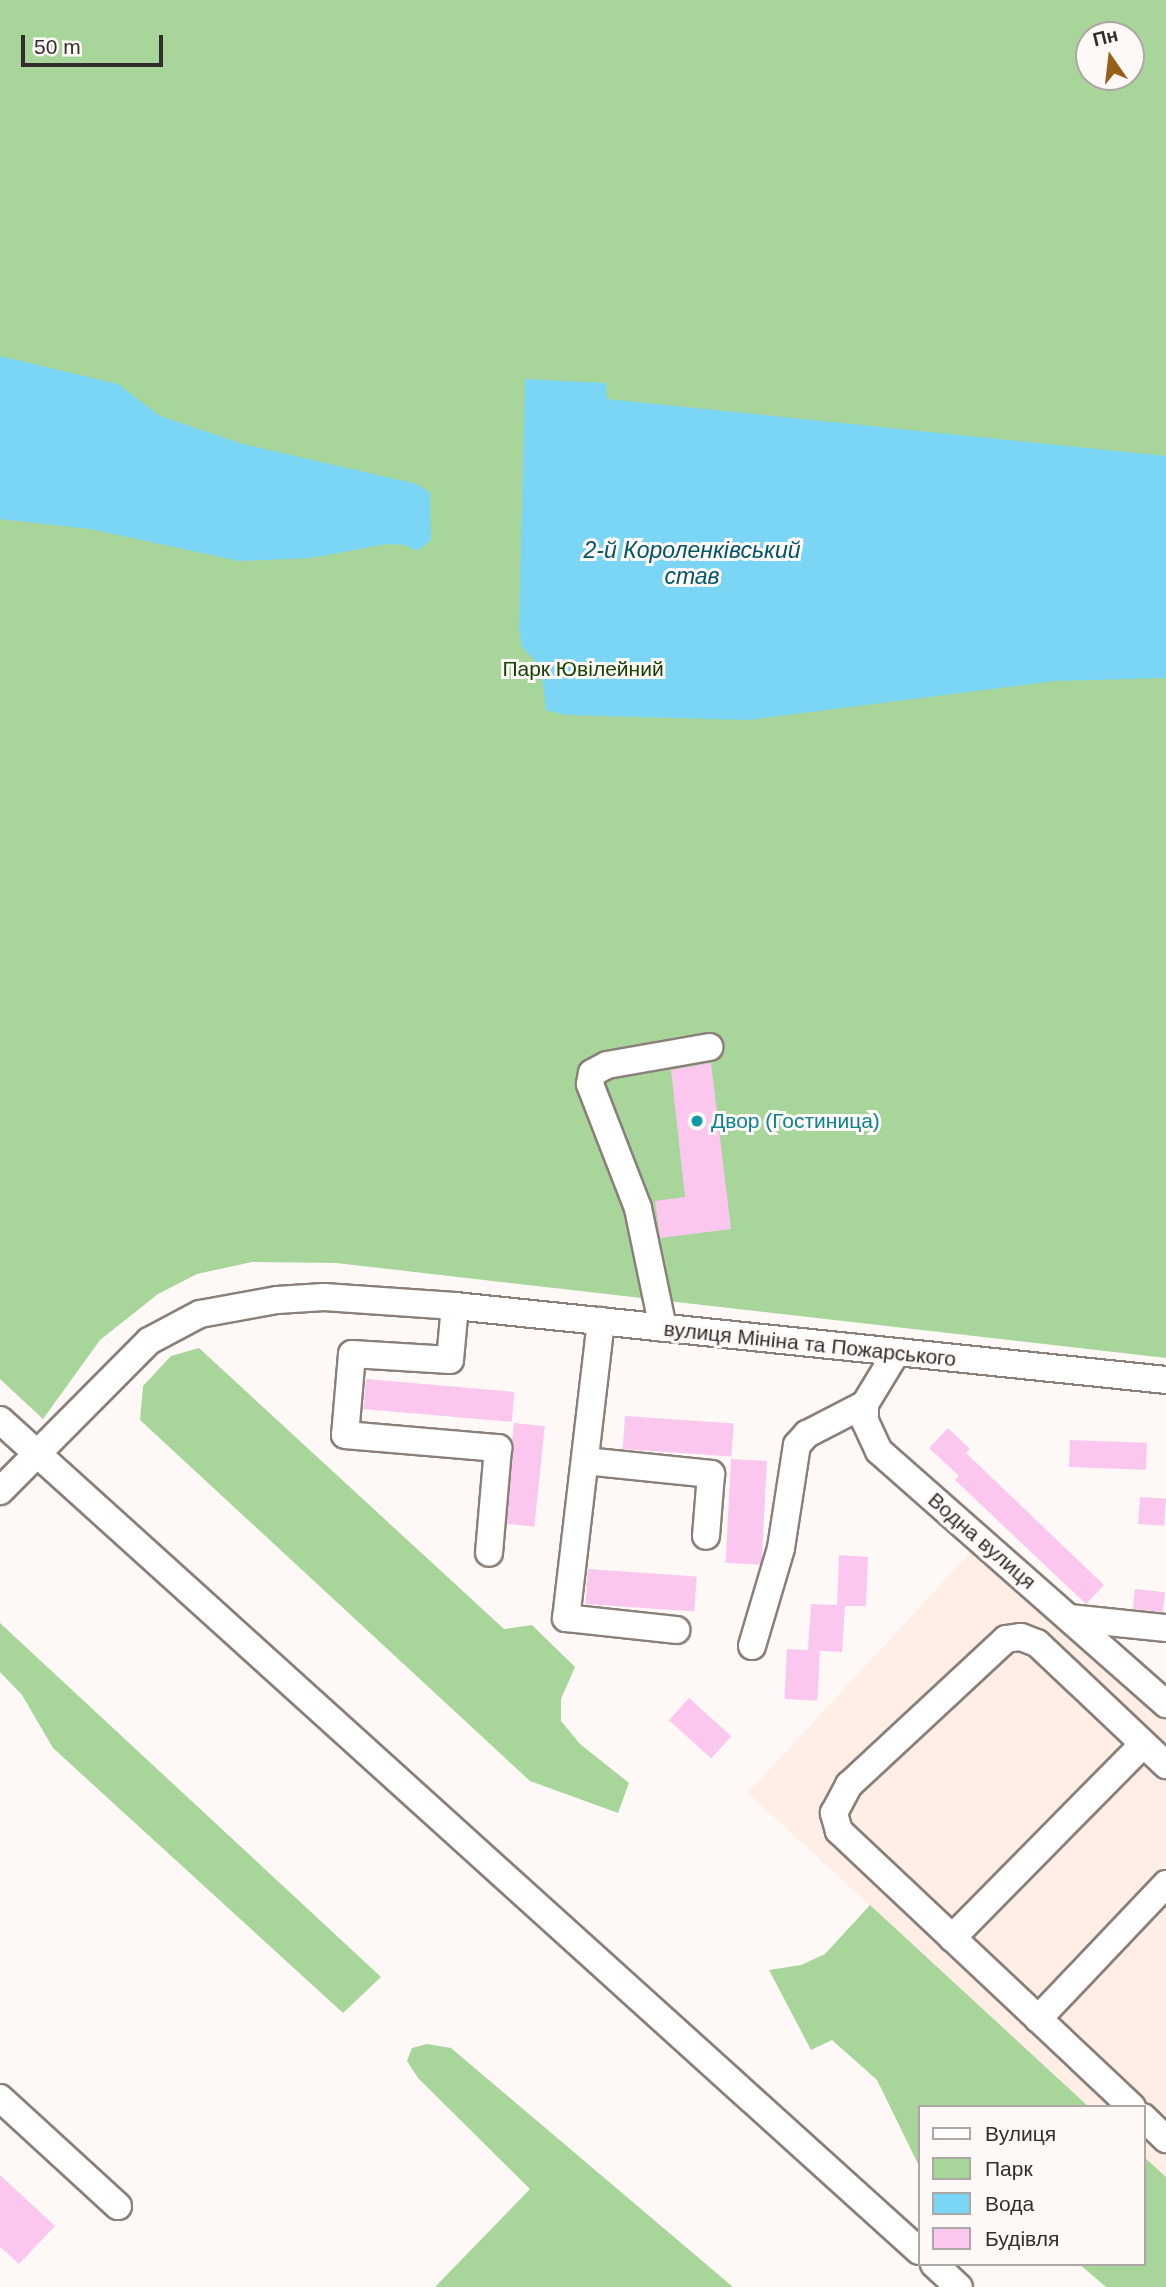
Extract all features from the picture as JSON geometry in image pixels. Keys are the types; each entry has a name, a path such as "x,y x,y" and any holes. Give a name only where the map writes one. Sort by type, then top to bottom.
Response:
{"street":[{"path":"663,1328 638,1208 590,1084 592,1073 607,1065 709,1047"},
{"name":"вулиця Мініна та Пожарського","path":"0,1491 133,1353 166,1329 200,1314 301,1298 455,1306 1166,1380"},
{"path":"455,1306 450,1360 352,1354 345,1435 498,1448 489,1553"},
{"path":"601,1321 565,1618 676,1630"},
{"path":"752,1646 781,1548 797,1445 807,1434 865,1404 896,1353"},
{"name":"Водна вулиця","path":"865,1404 867,1428 879,1451 1166,1704"},
{"path":"0,1420 918,2250"},
{"path":"585,1461 711,1475 706,1536"},
{"path":"1069,1618 1166,1628"},
{"path":"1130,2105 839,1831 834,1813 849,1785 1006,1639 1037,1643 1166,1765"},
{"path":"952,1938 1143,1744"},
{"path":"1038,2019 1166,1884"},
{"path":"0,2098 118,2206"},
{"path":"1145,2119 1166,2139"},
{"path":"936,2266 959,2287"}],"shaded area":[{"path":"981,1541 1166,1711 1166,2177 1145,2158 1145,2105 1087,2105 748,1793"}],"green space":[{"name":"Парк Ювілейний","path":"0,0 1166,0 1166,1358 336,1263 252,1262 197,1274 158,1294 100,1340 43,1419 0,1379"},
{"path":"199,1348 504,1629 532,1625 575,1667 561,1699 561,1721 580,1744 629,1783 618,1813 530,1781 140,1420 143,1386 171,1356"},
{"path":"0,1623 381,1977 343,2013 53,1748 22,1695 0,1672"},
{"path":"870,1905 1087,2105 918,2105 918,2164 877,2080 832,2040 811,2050 769,1970 801,1965 825,1954"},
{"path":"427,2044 451,2048 733,2287 435,2287 530,2189 418,2078 407,2061 412,2048"},
{"path":"1145,2158 1166,2177 1166,2287 1106,2287 1081,2266 1145,2266"}],"water":[{"path":"0,356 118,384 160,416 243,444 417,484 430,493 431,540 417,551 405,545 387,544 311,558 239,561 90,529 0,519"},
{"name":"2-й Короленківський став","path":"525,379 606,383 607,399 1166,456 1166,678 1056,681 748,720 566,715 546,710 541,667 522,647 519,629"}],"building":[{"name":"Двор (Гостиница)","path":"711,1063 731,1229 660,1238 655,1201 685,1197 671,1070"},
{"path":"366,1379 514,1392 512,1422 363,1409"},
{"path":"625,1416 734,1424 731,1457 623,1449"},
{"path":"514,1423 545,1426 534,1527 503,1523"},
{"path":"948,1428 970,1449 966,1453 1104,1585 1086,1604 955,1480 959,1476 929,1448"},
{"path":"1070,1440 1147,1443 1146,1470 1069,1467"},
{"path":"731,1459 767,1461 762,1565 726,1563"},
{"path":"1140,1497 1166,1499 1164,1526 1138,1524"},
{"path":"839,1555 868,1557 866,1606 845,1606 842,1652 808,1650 811,1604 837,1605"},
{"path":"588,1569 697,1577 694,1612 586,1604"},
{"path":"1135,1589 1165,1592 1163,1612 1133,1609"},
{"path":"787,1649 820,1651 817,1701 784,1699"},
{"path":"689,1698 731,1736 711,1758 669,1720"},
{"path":"0,2175 55,2226 19,2264 0,2247"}],"place":[{"name":"Двор (Гостиница)","path":"697,1121"}]}
